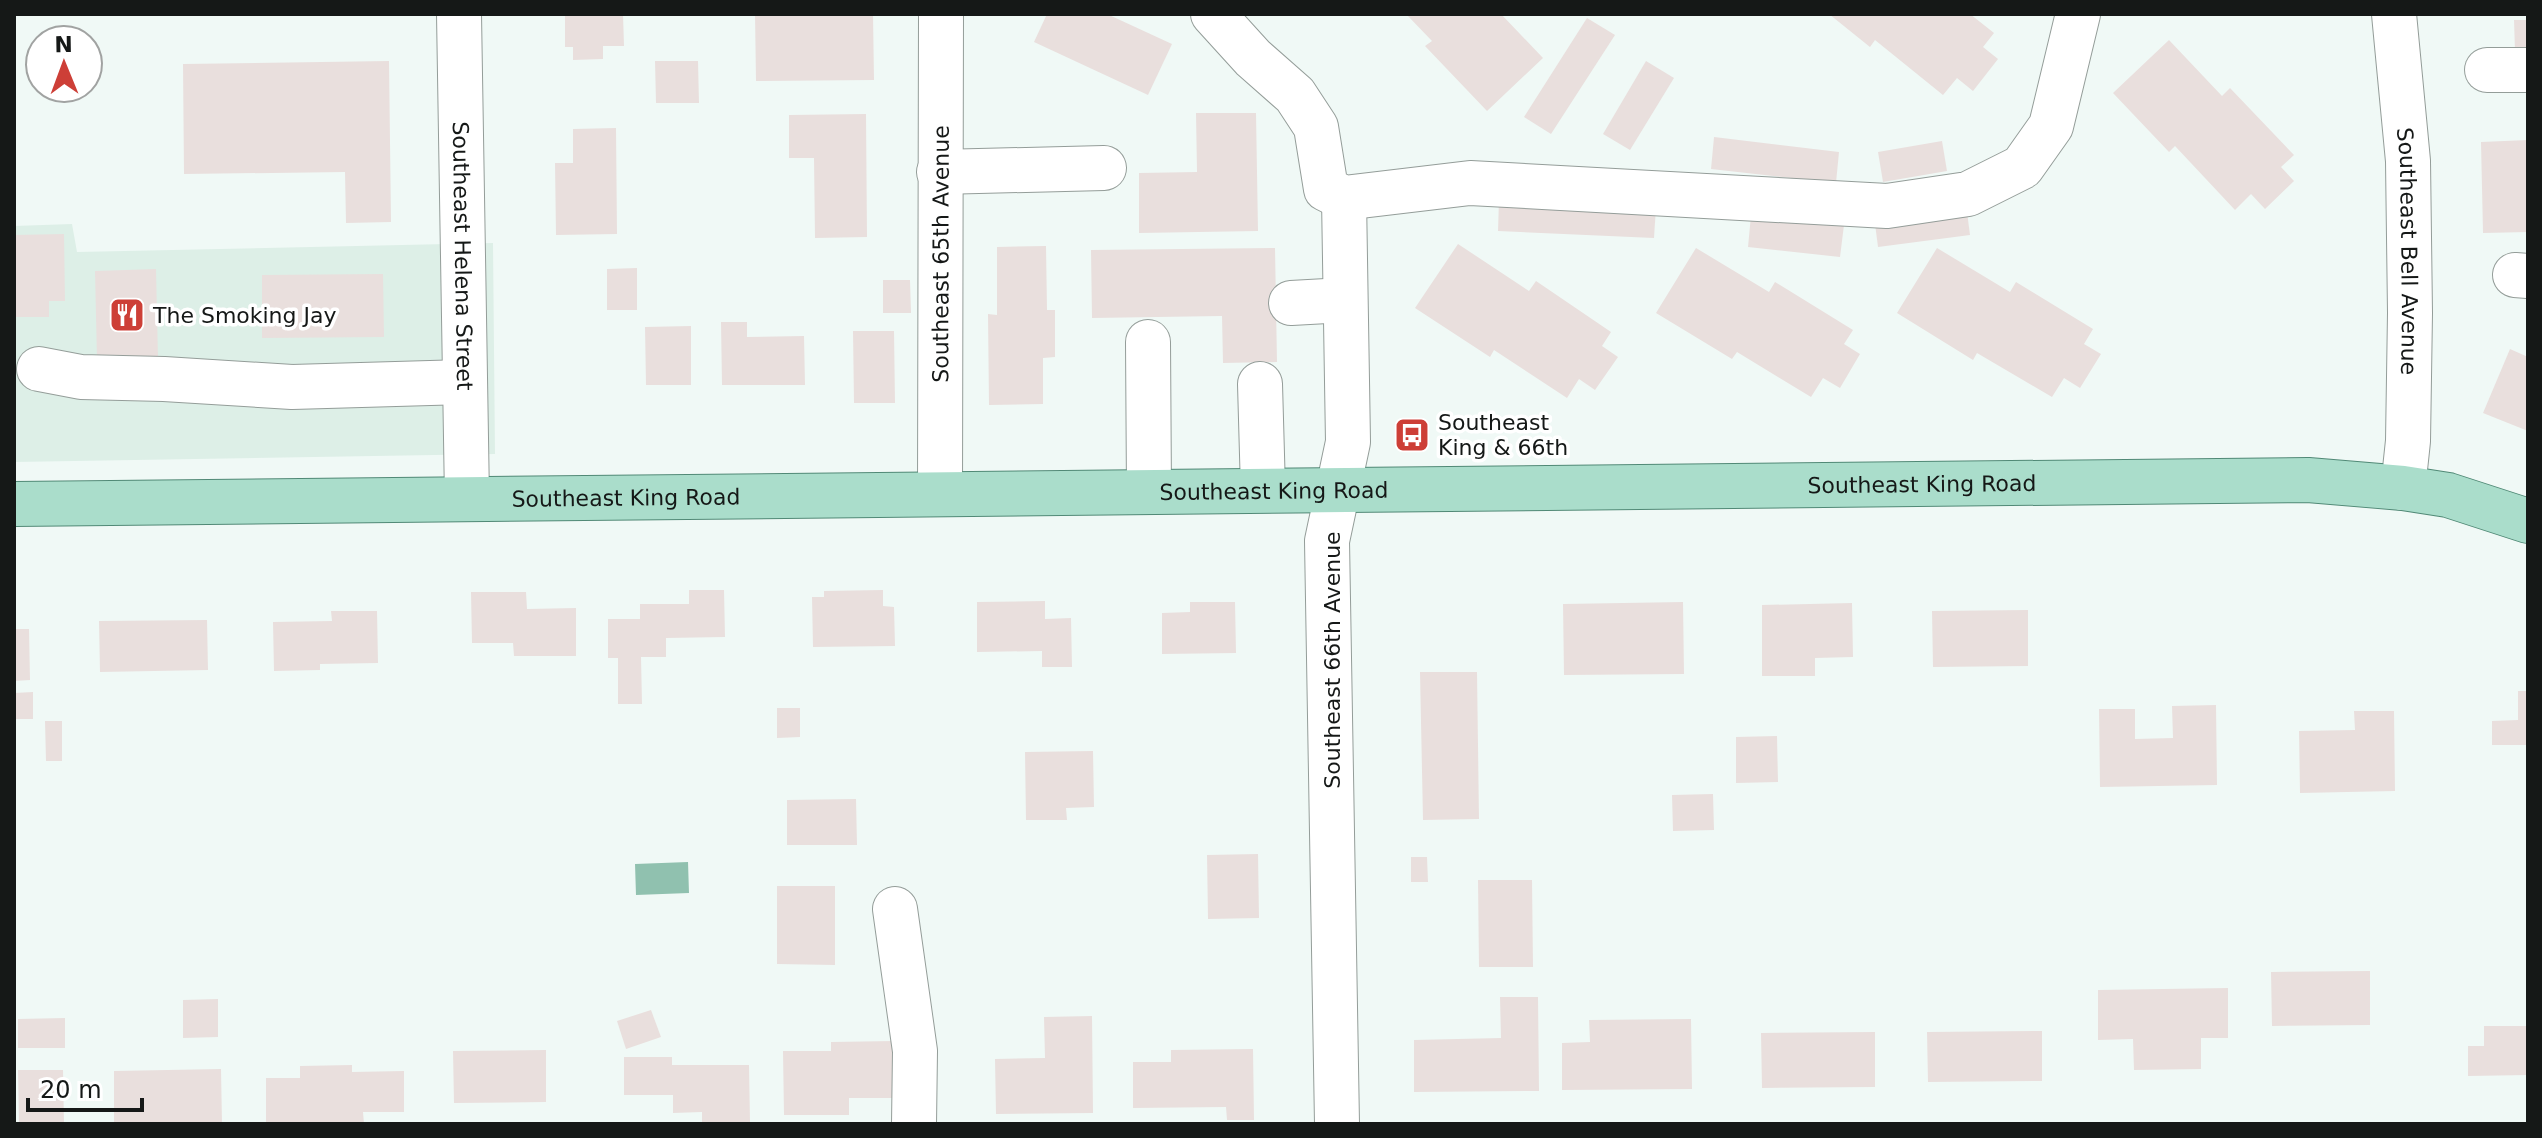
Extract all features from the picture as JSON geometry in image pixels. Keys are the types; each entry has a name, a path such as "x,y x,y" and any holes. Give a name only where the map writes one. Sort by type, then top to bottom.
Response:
{"main road":[{"name":"Southeast King Road","path":"14,504 2308,480 2448,495 2528,521"}],"street":[{"name":"Southeast Helena Street","path":"459,14 467,498"},
{"name":"Southeast 65th Avenue","path":"940,494 941,14"},
{"path":"1213,14 1253,58 1295,95 1316,127 1326,189 1344,198 1470,183 1887,206 1968,194 2022,167 2051,126 2078,14"},
{"name":"Southeast Bell Avenue","path":"2394,14 2408,161 2410,313 2408,441 2403,488"},
{"path":"939,172 1104,168"},
{"name":"Southeast 66th Avenue","path":"1337,1124 1327,541 1348,442 1344,198"},
{"path":"1291,303 1345,300"},
{"path":"1148,342 1149,492"},
{"path":"39,369 81,377 292,387 465,382"},
{"path":"1260,384 1263,490"},
{"path":"895,909 915,1051 914,1124"}],"shaded area":[{"path":"72,224 77,252 493,243 495,454 14,462 14,226"},
{"path":"688,862 689,893 636,895 635,864"}],"building":[{"path":"565,14 623,14 624,46 603,46 603,59 573,60 573,47 565,47"},
{"path":"755,14 873,14 874,80 756,81"},
{"path":"1047,14 1107,14 1172,44 1148,95 1034,42"},
{"path":"1406,14 1501,14 1543,58 1487,111 1425,46 1432,41"},
{"path":"1829,14 1970,14 1994,33 1983,47 1998,59 1973,91 1957,78 1943,95 1875,40 1870,47"},
{"path":"1587,18 1615,35 1551,134 1524,117"},
{"path":"2514,20 2528,20 2528,51 2515,51"},
{"path":"2169,40 2222,96 2230,88 2294,155 2281,167 2294,181 2265,209 2251,194 2235,210 2175,146 2169,152 2113,93"},
{"path":"389,61 391,222 346,223 345,172 184,174 183,64"},
{"path":"655,61 698,61 699,103 656,103"},
{"path":"1646,61 1674,78 1630,150 1603,134"},
{"path":"1196,113 1256,113 1258,231 1139,233 1139,173 1197,172"},
{"path":"866,114 867,237 815,238 814,158 789,158 789,115"},
{"path":"616,128 617,234 556,235 555,163 573,163 573,129"},
{"path":"1714,137 1839,152 1836,183 1711,169"},
{"path":"2528,140 2528,232 2483,233 2481,142"},
{"path":"1942,141 1947,171 1883,182 1878,152"},
{"path":"1499,200 1656,207 1654,238 1498,231"},
{"path":"1966,204 1970,235 1878,247 1874,216"},
{"path":"1751,215 1844,225 1840,257 1748,247"},
{"path":"64,234 65,301 49,301 49,317 14,317 14,235"},
{"path":"1458,244 1529,291 1536,281 1611,332 1602,346 1618,357 1595,390 1579,379 1567,398 1494,350 1490,357 1415,308"},
{"path":"1046,246 1047,310 1055,310 1055,357 1043,358 1043,404 989,405 988,314 997,315 997,247"},
{"path":"1275,248 1277,362 1223,363 1222,316 1092,318 1091,250"},
{"path":"1696,248 1769,292 1775,282 1853,330 1844,344 1860,354 1840,388 1823,378 1811,397 1737,352 1732,359 1656,313"},
{"path":"1937,248 2010,292 2016,282 2093,329 2084,344 2101,354 2080,388 2064,378 2052,397 1977,353 1973,360 1897,313"},
{"path":"637,268 637,310 607,310 607,269"},
{"name":"The Smoking Jay","path":"156,269 158,359 97,360 95,271"},
{"path":"383,274 384,337 262,338 262,275"},
{"path":"883,280 910,280 911,313 883,313"},
{"path":"721,322 747,322 747,337 804,336 805,385 722,385"},
{"path":"691,326 691,385 646,385 645,327"},
{"path":"853,331 894,331 895,403 854,403"},
{"path":"2510,349 2528,357 2528,431 2483,413"},
{"path":"689,590 724,590 725,637 666,638 666,657 641,657 642,704 618,704 618,658 608,658 608,619 640,619 640,604 689,604"},
{"path":"883,590 883,606 894,607 895,646 813,647 812,597 824,597 824,591"},
{"path":"471,592 526,592 527,609 576,608 576,656 514,656 513,643 472,643"},
{"path":"1045,601 1045,619 1071,618 1072,667 1042,667 1042,651 977,652 977,602"},
{"path":"1190,602 1235,602 1236,653 1162,654 1162,613 1190,612"},
{"path":"1683,602 1684,674 1564,675 1563,604"},
{"path":"1852,603 1853,657 1815,658 1815,676 1762,676 1762,605"},
{"path":"2028,610 2028,666 1933,667 1932,611"},
{"path":"331,611 377,611 378,663 320,664 320,670 274,671 273,622 332,621"},
{"path":"207,620 208,670 100,672 99,621"},
{"path":"14,629 29,629 30,680 14,681"},
{"path":"1420,672 1477,672 1479,819 1423,820"},
{"path":"2518,691 2528,691 2528,745 2492,745 2492,721 2518,720"},
{"path":"33,692 33,719 14,719 14,693"},
{"path":"2216,705 2217,785 2100,787 2099,709 2135,709 2135,739 2173,738 2172,706"},
{"path":"777,708 800,708 800,737 777,738"},
{"path":"2354,711 2394,711 2395,791 2300,793 2299,731 2355,730"},
{"path":"45,721 62,721 62,761 46,761"},
{"path":"1777,736 1778,782 1736,783 1736,737"},
{"path":"1093,751 1094,807 1066,808 1067,820 1026,820 1025,752"},
{"path":"1713,794 1714,830 1673,831 1672,795"},
{"path":"856,799 857,845 787,845 787,800"},
{"path":"1258,854 1259,918 1208,919 1207,855"},
{"path":"1411,857 1427,857 1428,882 1411,882"},
{"path":"1478,880 1532,880 1533,967 1479,967"},
{"path":"777,886 835,886 835,965 777,964"},
{"path":"2370,971 2370,1025 2272,1026 2271,972"},
{"path":"2228,988 2228,1038 2201,1038 2201,1069 2134,1070 2133,1039 2098,1040 2098,990"},
{"path":"1500,997 1538,997 1539,1091 1414,1092 1414,1040 1501,1038"},
{"path":"218,999 218,1037 183,1038 183,1000"},
{"path":"651,1010 661,1037 626,1049 617,1021"},
{"path":"1092,1016 1093,1113 996,1114 995,1059 1045,1058 1044,1017"},
{"path":"65,1018 65,1048 18,1048 18,1019"},
{"path":"1691,1019 1692,1089 1562,1090 1562,1043 1590,1042 1589,1020"},
{"path":"2484,1026 2528,1026 2528,1075 2468,1076 2468,1046 2484,1046"},
{"path":"2042,1031 2042,1081 1928,1082 1927,1032"},
{"path":"1875,1032 1875,1087 1762,1088 1761,1033"},
{"path":"894,1041 895,1098 849,1098 849,1115 784,1115 783,1051 831,1051 831,1042"},
{"path":"1253,1049 1254,1120 1227,1120 1226,1107 1133,1108 1133,1062 1171,1062 1171,1050"},
{"path":"546,1050 546,1102 454,1103 453,1051"},
{"path":"624,1057 672,1057 672,1065 749,1065 750,1122 702,1122 702,1112 673,1113 673,1095 624,1095"},
{"path":"352,1065 352,1072 404,1071 404,1112 363,1112 364,1124 266,1124 266,1078 300,1078 300,1066"},
{"path":"221,1069 222,1124 114,1124 114,1071"},
{"path":"18,1070 63,1070 64,1124 19,1124"}],"place":[{"name":"The Smoking Jay","path":"127,315"},
{"name":"Southeast King & 66th","path":"1412,435"}]}
